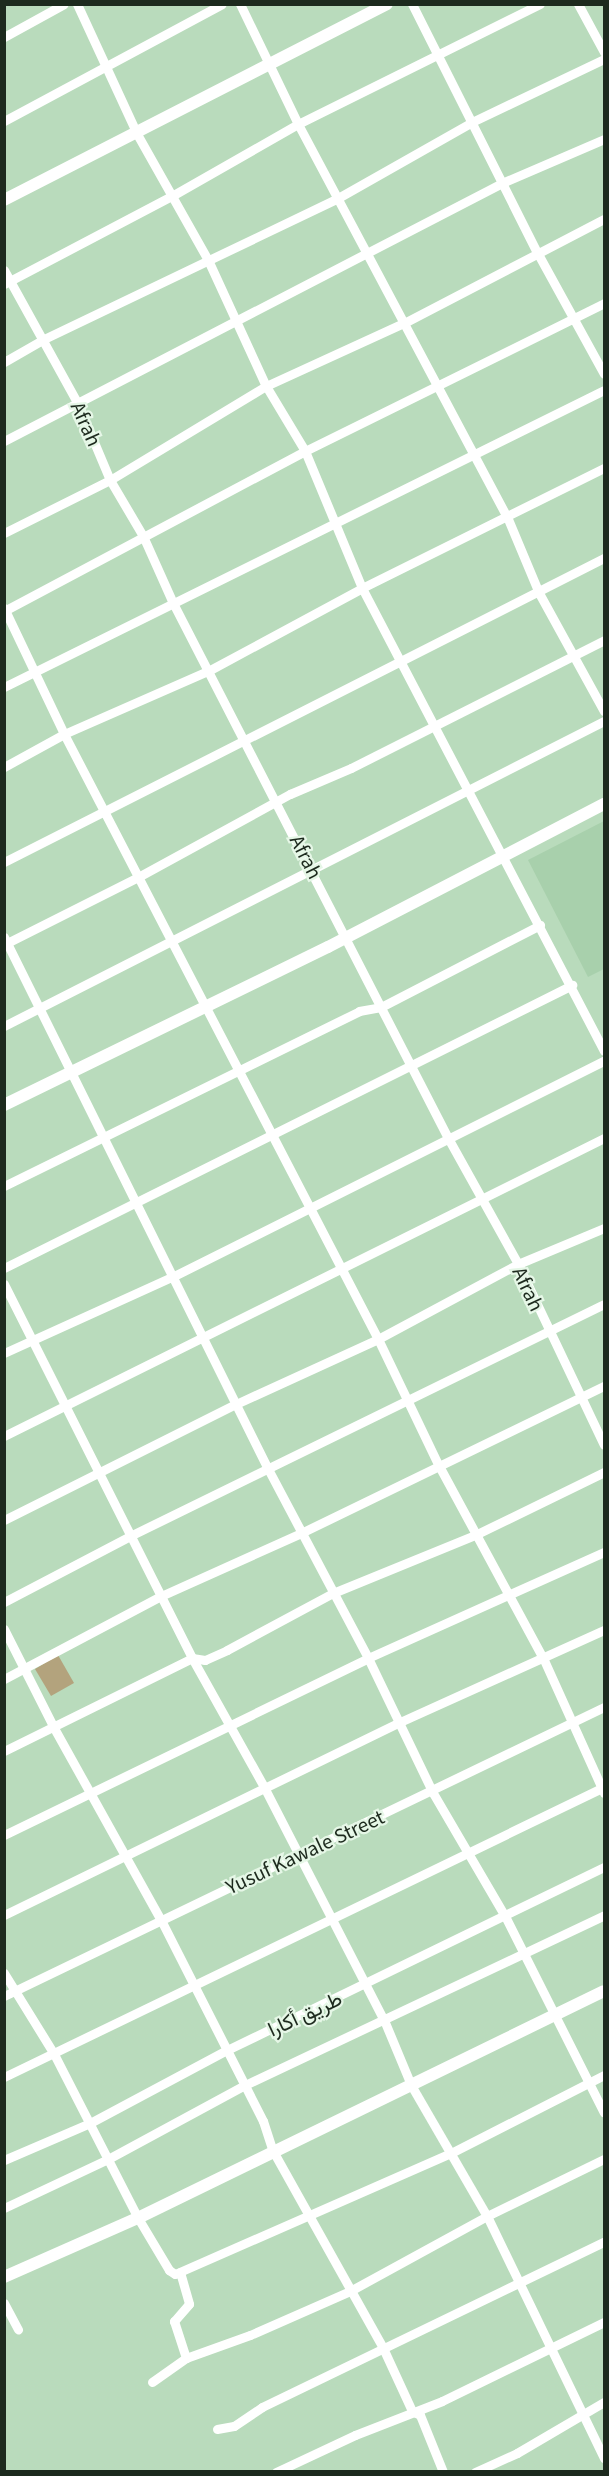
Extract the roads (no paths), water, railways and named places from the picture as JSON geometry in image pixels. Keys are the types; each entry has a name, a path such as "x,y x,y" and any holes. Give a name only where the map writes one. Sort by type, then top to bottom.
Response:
{"street":[{"path":"4,37 64,4"},
{"path":"77,4 104,67 137,134 207,260 234,322 266,386 305,451 362,588 572,985 604,1051"},
{"path":"4,121 222,4"},
{"path":"240,4 298,124 406,322 435,387 508,519 539,593 604,711"},
{"path":"4,200 137,134 387,4"},
{"path":"412,4 474,122 501,183 604,374"},
{"path":"8,282 170,197 298,124 540,4"},
{"path":"578,4 604,52"},
{"path":"4,362 44,339 338,198 474,122 604,59"},
{"path":"4,441 501,183 604,139"},
{"path":"4,532 110,480 266,386 406,322 604,219"},
{"name":"Afrah","path":"4,270 8,282 44,339 78,404 110,480 143,537 173,603 278,801 448,1138 518,1264 604,1445"},
{"path":"4,2077 192,1984 331,1921 471,1851 604,1790 544,1660 507,1596 438,1464 343,1270 140,876 64,734 5,610 305,451 574,320 604,303"},
{"path":"4,687 472,453 604,390"},
{"path":"4,767 64,734 210,670 362,588 508,519 604,468"},
{"path":"4,862 539,593 604,558"},
{"path":"604,640 278,801 140,876 6,940 134,1205 206,1337 267,1467 368,1658 433,1793 471,1851 604,2113"},
{"path":"4,1026 604,721"},
{"path":"4,1106 69,1071 346,937 503,854 604,804"},
{"path":"4,1186 359,1011 381,1007 540,925"},
{"path":"4,1268 273,1136 572,985"},
{"path":"4,1353 174,1276 604,1061"},
{"path":"4,1436 67,1403 482,1202 604,1138"},
{"path":"4,1520 236,1404 378,1339 518,1264 604,1227"},
{"path":"4,1284 35,1338 192,1658 264,1787 295,1853 384,2020 411,2085 487,2216 549,2349 604,2458"},
{"path":"4,1602 267,1467 604,1304"},
{"path":"4,1679 161,1596 301,1533 438,1464 604,1386"},
{"path":"4,1751 192,1658 205,1660 333,1593 475,1535 604,1472"},
{"path":"4,1835 368,1658 604,1552"},
{"path":"4,1629 26,1668 54,1728 127,1855 162,1922 245,2085 273,2151 382,2348 412,2411 420,2415 443,2472"},
{"path":"4,1915 400,1722 544,1660 604,1630"},
{"name":"Yusuf Kawale Street","path":"9,1994 162,1922 295,1853 433,1793 604,1707"},
{"name":"طريق أكارا","path":"4,2160 90,2123 227,2050 364,1986 604,1867"},
{"path":"4,2208 108,2159 245,2085 604,1915"},
{"path":"4,1973 9,1994 54,2054 138,2218 169,2270 180,2272 450,2154 604,2075"},
{"path":"4,2277 138,2218 604,1991"},
{"path":"152,2382 186,2358 250,2335 350,2290 487,2216 604,2159"},
{"path":"217,2429 234,2426 262,2407 604,2242"},
{"path":"180,2272 189,2304 174,2321 186,2358"},
{"path":"4,2303 18,2329"},
{"path":"276,2472 412,2411 442,2402 604,2322"},
{"path":"475,2472 517,2453 581,2413 604,2402"}]}
